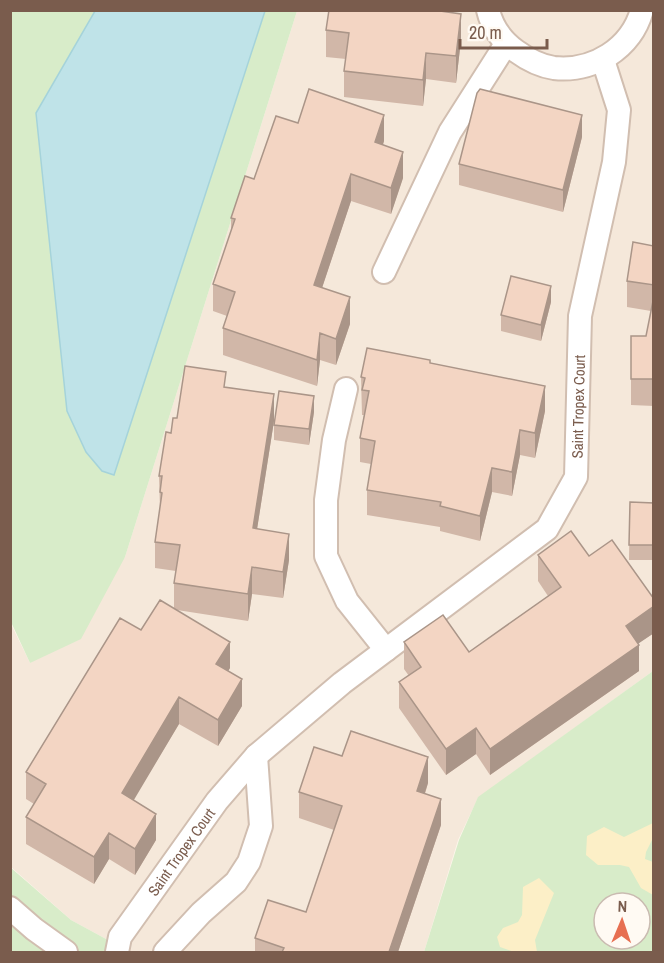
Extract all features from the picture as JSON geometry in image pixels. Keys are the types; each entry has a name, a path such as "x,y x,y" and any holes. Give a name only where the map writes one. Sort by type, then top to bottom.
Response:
{"street":[{"path":"488,10 490,21 506,44 527,59 552,68 578,68 603,60 624,44 639,23 642,10"},
{"path":"384,272 450,132 506,44"},
{"name":"Saint Tropex Court","path":"117,952 120,937 217,801 256,756 342,682 547,529 576,477 580,316 614,162 619,110 603,60"},
{"path":"346,389 334,440 327,490 326,556 347,601 386,650"},
{"path":"165,952 201,913 236,882 249,862 261,826 256,756"},
{"path":"10,908 66,952"}],"shaded area":[{"path":"297,11 653,11 653,671 478,798 458,840 424,952 130,952 71,920 11,867 10,622 30,663 125,557"}],"green space":[{"path":"11,11 297,11 125,557 81,639 30,663 11,622"},
{"path":"653,671 653,952 424,952 459,840 478,797"},
{"path":"10,867 71,920 130,952 11,952"}],"sand":[{"path":"653,823 653,838 645,859 653,862 653,895 652,891 641,888 629,867 598,865 586,855 587,836 604,827 624,837"},
{"path":"539,878 554,893 535,940 537,952 514,952 500,947 497,937 503,928 518,922 522,915 523,887"}],"water":[{"path":"95,11 265,11 114,475 102,471 86,452 67,411 36,113"}],"building":[{"path":"329,10 433,10 461,14 456,56 426,53 423,80 344,71 349,33 326,30"},
{"path":"309,89 384,115 375,142 403,152 391,188 351,174 314,285 350,297 336,339 320,333 317,360 223,328 235,292 213,284 235,219 231,218 245,176 254,179 276,116 298,123"},
{"path":"480,89 582,115 563,190 459,164 477,93"},
{"path":"633,242 654,246 654,285 627,281"},
{"path":"511,276 551,286 541,325 501,315"},
{"path":"654,296 654,379 631,379 631,336 646,336"},
{"path":"367,348 545,386 535,433 520,430 512,472 492,468 480,516 440,506 441,502 367,490 375,441 360,438 369,391 362,390 365,378 361,377"},
{"path":"185,366 226,372 224,387 274,394 253,528 289,534 283,572 252,567 248,594 174,583 180,545 155,542 162,493 160,492 162,476 159,476 166,432 171,433 173,418 177,418"},
{"path":"279,391 314,396 309,429 274,425"},
{"path":"630,502 654,503 654,545 629,545"},
{"path":"571,531 589,556 612,540 654,599 654,606 626,626 639,645 490,749 476,728 446,749 399,682 421,667 404,642 443,615 469,652 561,587 538,555"},
{"path":"160,600 230,642 216,664 242,679 218,720 179,697 122,793 156,814 135,849 109,833 94,857 26,817 46,784 26,772 120,618 141,630"},
{"path":"351,731 428,757 417,791 441,799 389,952 282,952 284,948 255,938 268,900 306,912 342,806 299,792 314,747 342,756"}]}
